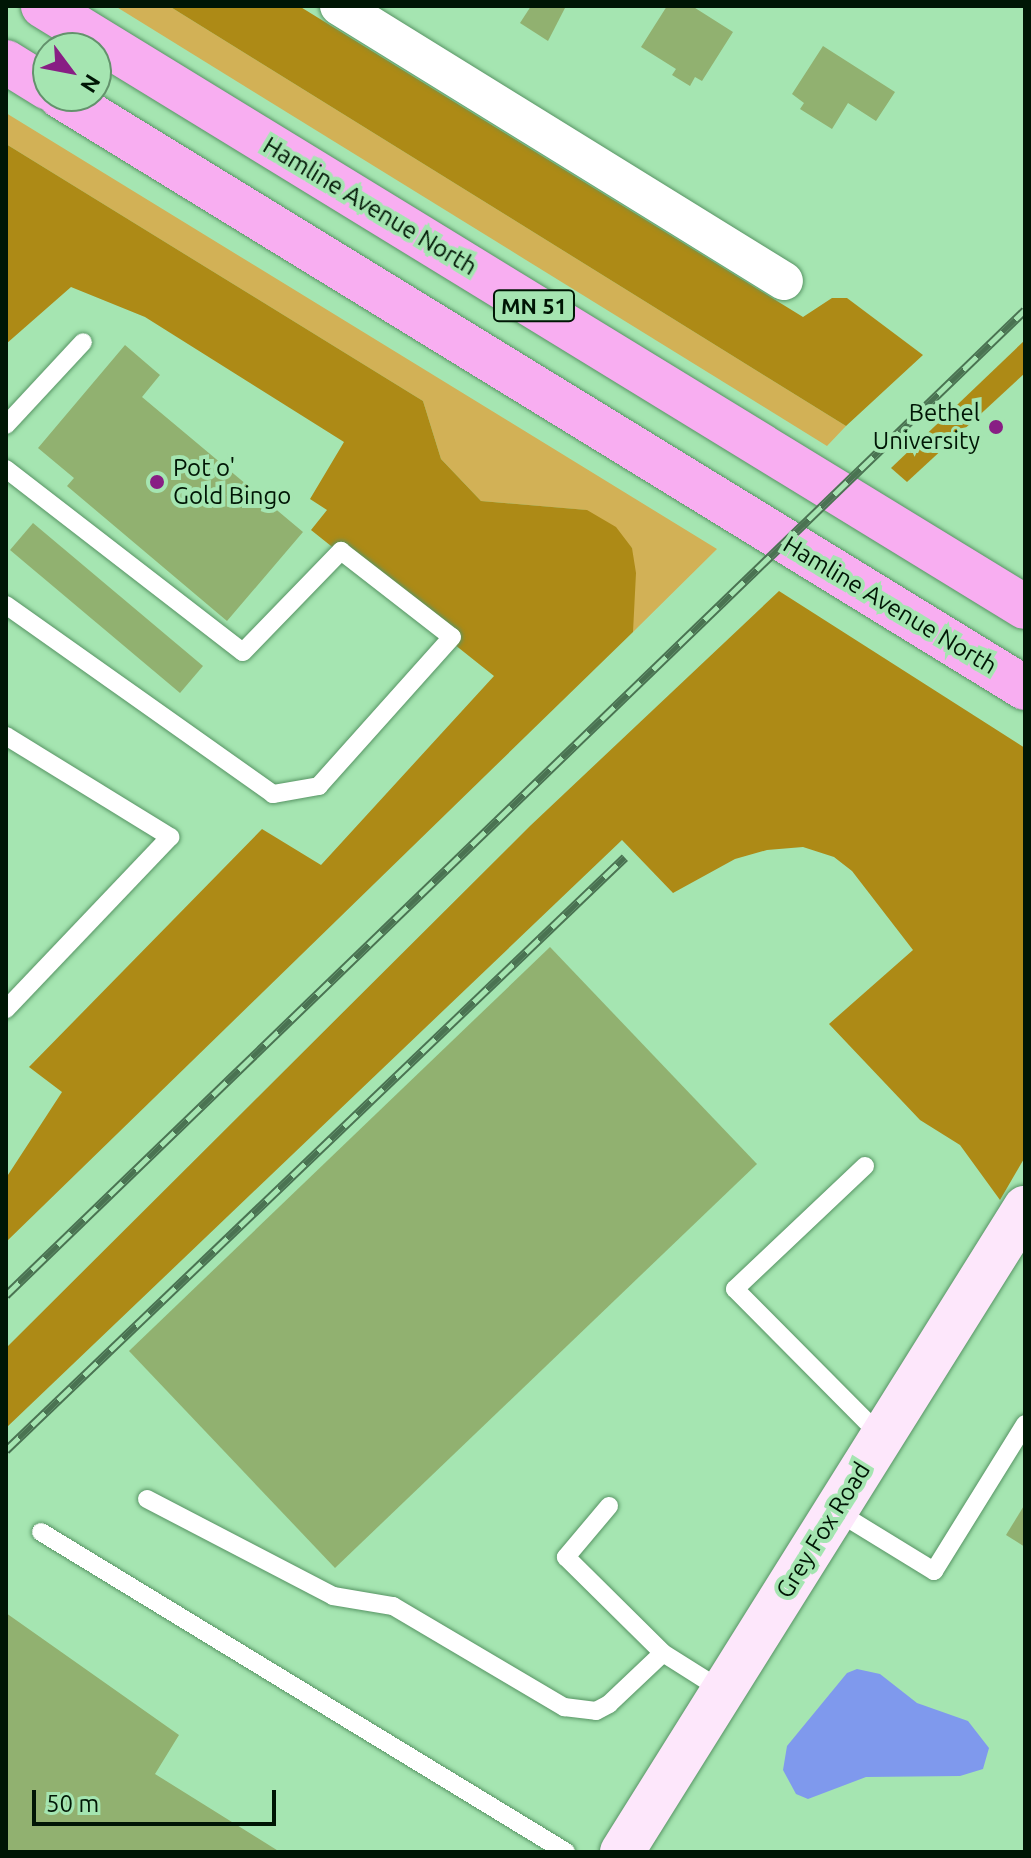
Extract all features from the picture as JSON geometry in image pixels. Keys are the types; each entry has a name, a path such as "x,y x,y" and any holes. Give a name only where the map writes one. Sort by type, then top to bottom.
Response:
{"highway":[{"name":"Hamline Avenue North","path":"43,6 1025,607"},
{"path":"6,62 32,78"},
{"name":"Hamline Avenue North","path":"86,112 1025,688"}],"street":[{"path":"339,6 784,281"},
{"name":"Grey Fox Road","path":"622,1852 1025,1208"}],"lane":[{"path":"6,425 83,342"},
{"path":"6,469 243,652 341,551 452,637 319,786 273,794 6,605"},
{"path":"6,736 170,837 6,1009"},
{"path":"865,1166 735,1289 882,1437"},
{"path":"836,1511 934,1571 1025,1424"},
{"path":"147,1499 333,1596 393,1606 564,1707 596,1711 609,1704 663,1653"},
{"path":"609,1506 566,1557 663,1653 723,1691"},
{"path":"41,1532 566,1852"}],"shaded area":[{"path":"115,6 169,6 846,426 827,446"},
{"path":"169,6 299,6 803,317 832,298 847,298 923,355 846,426"},
{"path":"6,113 717,549 633,632 632,548 586,510 481,501 441,459 423,401 6,144"},
{"path":"6,144 423,401 441,459 481,501 587,510 616,527 632,548 636,573 633,632 6,1242 6,1178 62,1092 29,1067 262,829 321,865 494,676 311,530 327,510 310,499 344,442 145,317 71,287 6,344"},
{"path":"1025,340 1025,373 907,482 891,468"},
{"path":"779,591 1025,748 1025,1157 1000,1200 960,1145 920,1120 829,1024 913,950 852,871 834,857 803,847 767,850 735,859 673,893 622,840 6,1428 6,1348 530,826"}],"water":[{"path":"857,1669 880,1674 917,1703 968,1721 989,1748 983,1769 960,1776 866,1777 808,1799 796,1794 783,1770 787,1746 847,1673"}],"building":[{"path":"531,6 566,6 548,41 520,23"},
{"path":"667,6 692,6 733,32 702,81 695,77 690,86 672,75 676,69 641,47"},
{"path":"823,46 895,92 876,121 848,103 832,129 800,109 804,103 792,94"},
{"name":"Pot o' Gold Bingo","path":"125,345 160,375 142,397 303,532 227,621 67,486 74,478 38,448"},
{"path":"33,523 203,666 180,693 10,550"},
{"path":"550,947 757,1164 335,1568 129,1351"},
{"path":"1025,1504 1025,1547 1006,1535"},
{"path":"6,1613 179,1735 155,1774 280,1852 6,1852"}],"railway":[{"path":"6,1295 1025,310"},
{"path":"6,1450 625,857"}],"place":[{"name":"Bethel University","path":"996,427"},
{"name":"Pot o' Gold Bingo","path":"157,482"}]}
